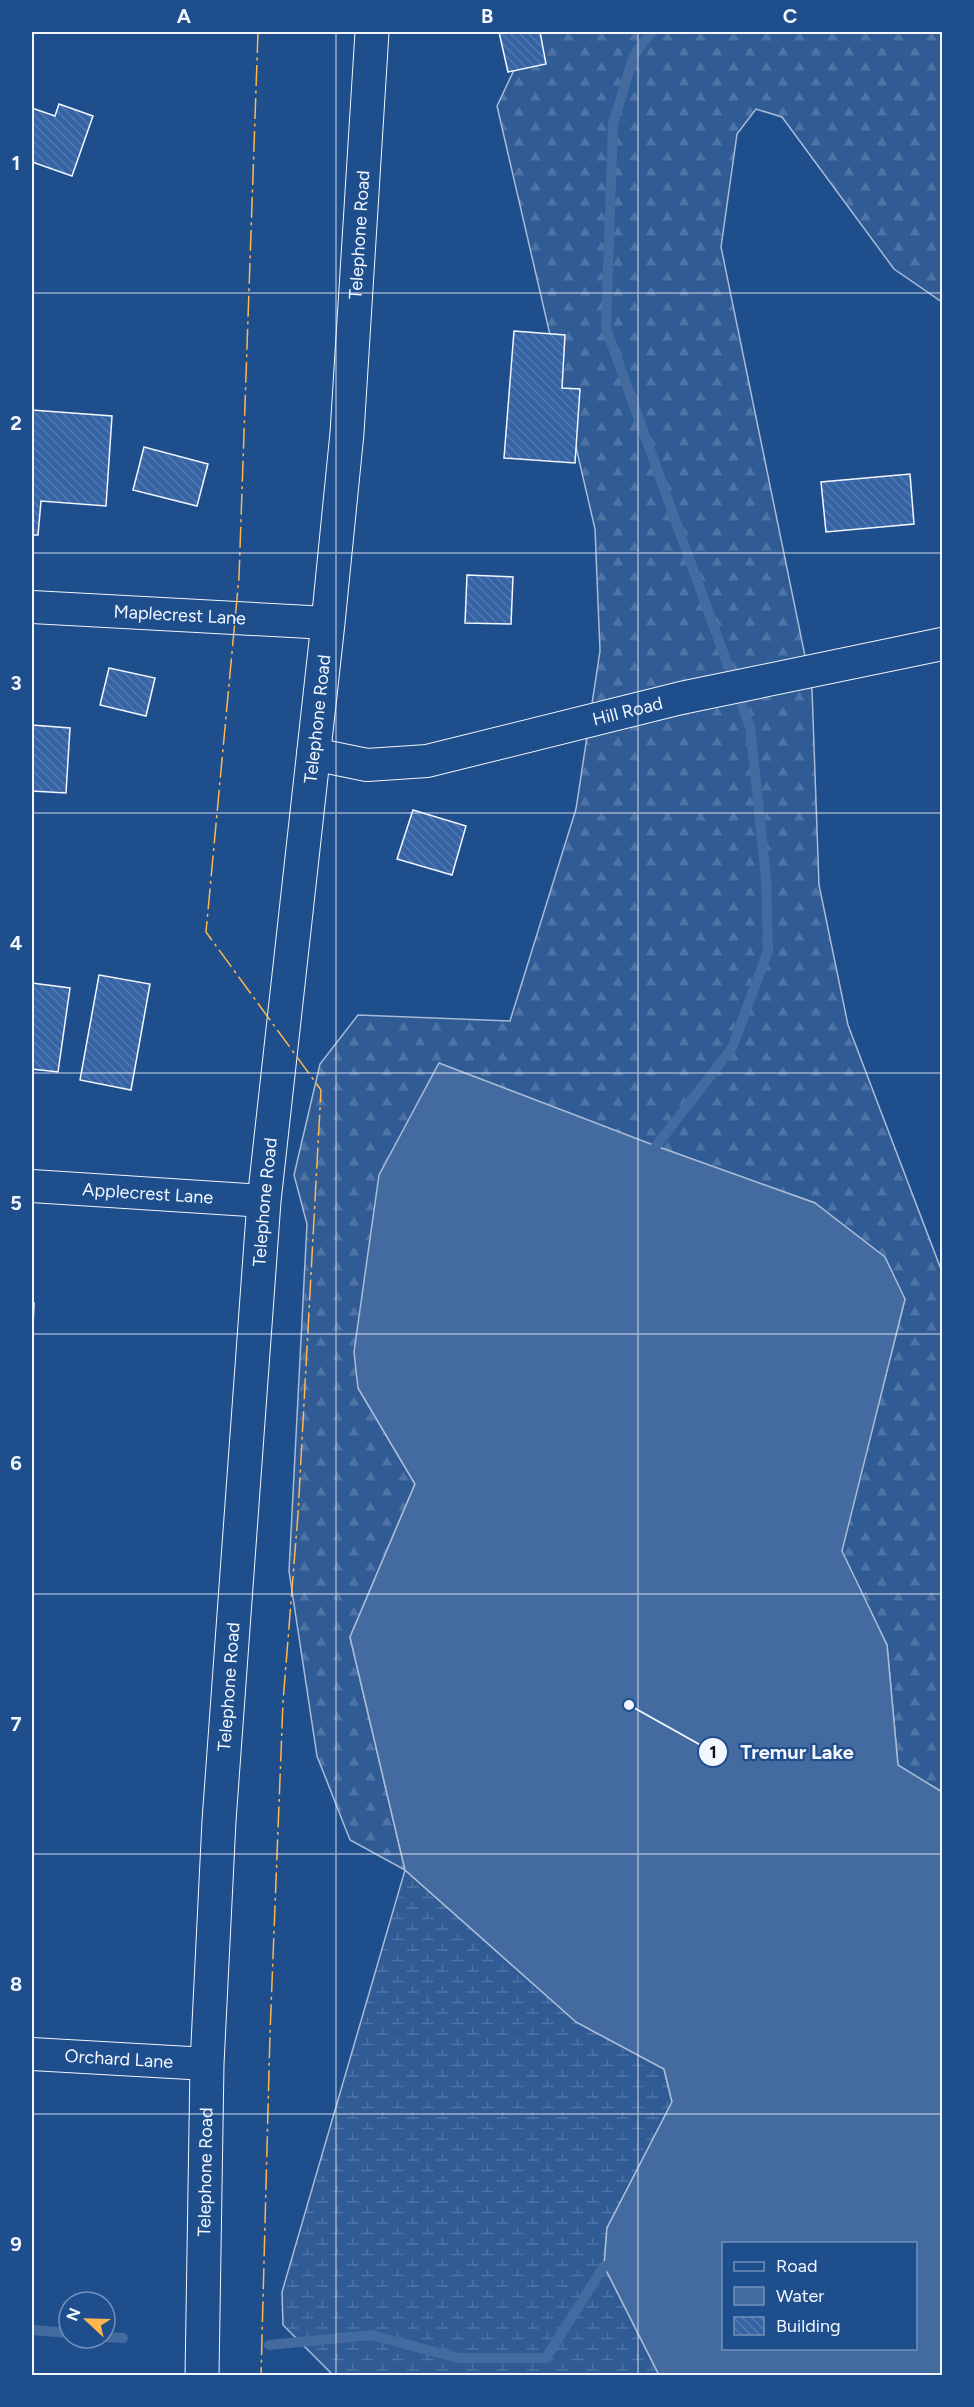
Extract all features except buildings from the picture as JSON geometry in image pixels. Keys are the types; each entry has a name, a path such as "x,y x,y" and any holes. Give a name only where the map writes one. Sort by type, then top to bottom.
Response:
{"street":[{"name":"Telephone Road","path":"202,2376 207,2064 219,1809 264,1201 347,433 372,32"},
{"name":"Maplecrest Lane","path":"32,607 328,623"},
{"name":"Hill Road","path":"313,754 368,765 427,761 681,698 942,644"},
{"name":"Applecrest Lane","path":"32,1186 264,1201"},
{"name":"Orchard Lane","path":"32,2054 207,2064"}],"green space":[{"path":"532,32 942,32 942,302 894,269 782,117 756,109 737,134 721,247 812,690 819,885 848,1025 942,1272 942,1792 898,1766 887,1645 841,1551 905,1299 815,1203 656,1146 358,1388 415,1484 350,1637 405,1870 350,1840 317,1756 289,1571 307,1224 294,1175 320,1064 358,1015 510,1021 576,809 600,651 595,529 497,106"},
{"path":"405,1870 576,2022 664,2069 672,2102 607,2228 604,2266 659,2375 333,2375 283,2325 282,2292"}],"water":[{"path":"439,1063 656,1146 815,1203 885,1257 905,1299 842,1551 887,1645 898,1765 942,1792 942,2375 659,2375 604,2266 607,2228 672,2102 664,2069 576,2022 405,1870 350,1637 415,1484 358,1388 354,1352 379,1175"}],"waterway":[{"path":"652,32 634,55 613,124 606,328 750,727 766,877 768,951 732,1048 656,1146"},
{"path":"269,2345 371,2335 458,2358 546,2358 604,2266"},
{"path":"32,2330 57,2332"},
{"path":"117,2338 123,2338"}],"power":[{"path":"258,32 239,577 206,932 321,1090 298,1514 283,1702 270,2034 261,2376"}],"place":[{"name":"Tremur Lake","path":"629,1705"}]}
